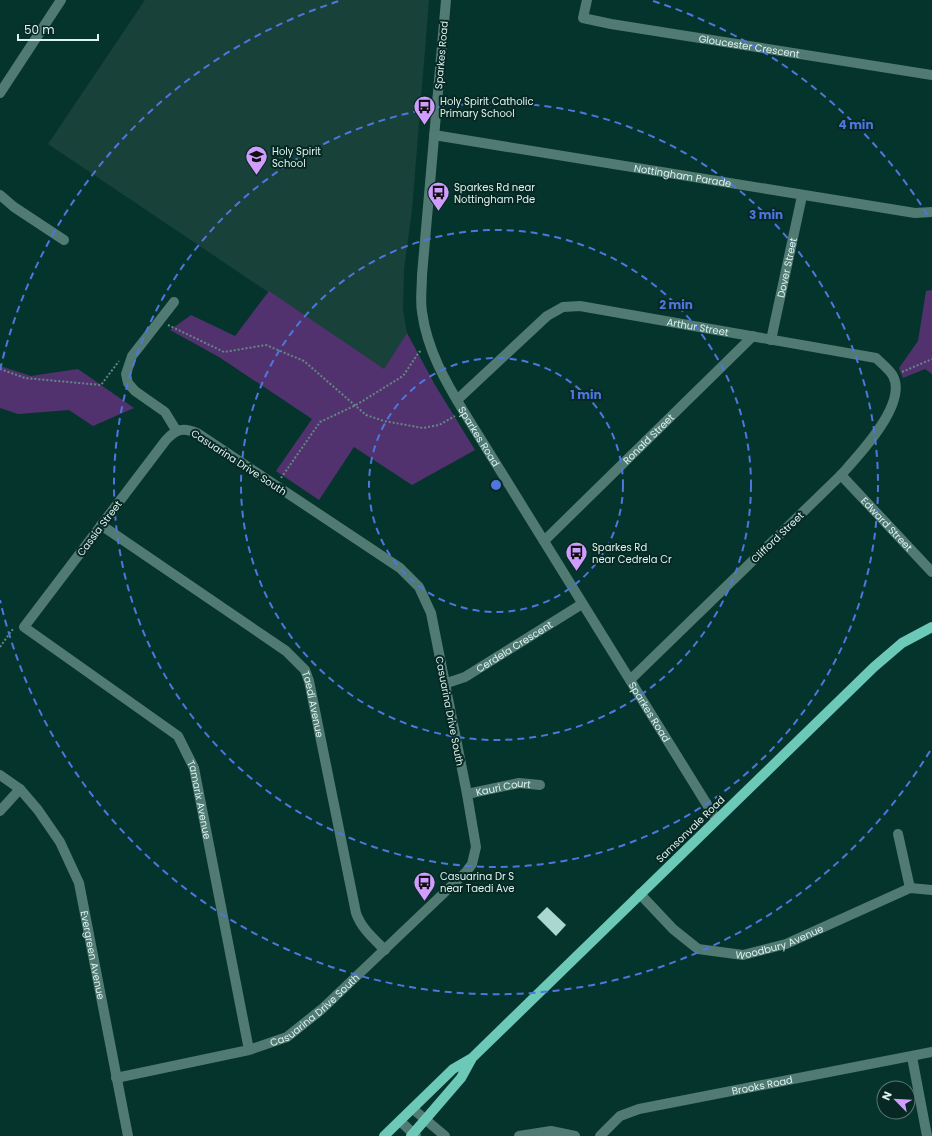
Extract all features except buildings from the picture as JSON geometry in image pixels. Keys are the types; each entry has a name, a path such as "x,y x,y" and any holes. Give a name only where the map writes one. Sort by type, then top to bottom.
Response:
{"main road":[{"name":"Samsonvale Road","path":"384,1136 453,1069 472,1058 716,819 889,653 912,637 932,627"},
{"name":"Samsonvale Road","path":"413,1135 461,1078 472,1058"}],"street":[{"path":"0,93 62,0"},
{"name":"Sparkes Road","path":"446,0 422,275 422,311 431,347 443,378 716,819"},
{"name":"Gloucester Crescent","path":"587,0 584,18 611,24 932,76"},
{"name":"Nottingham Parade","path":"434,135 802,196 915,213 932,212"},
{"path":"0,195 14,207 64,240"},
{"name":"Dover Street","path":"771,340 802,196"},
{"name":"Casuarina Drive South","path":"116,1078 249,1050 287,1037 322,1010 472,864 476,847 431,613 425,598 411,578 400,568 197,433 184,429 176,430 165,412 135,391 128,383 126,374 132,356 174,302"},
{"name":"Arthur Street","path":"457,400 547,316 564,307 580,306 876,358 893,376"},
{"name":"Ronald Street","path":"544,541 753,336"},
{"name":"Clifford Street","path":"630,680 841,475 869,444 888,416 896,390 893,376"},
{"name":"Cassia Street","path":"24,627 166,440 176,430"},
{"name":"Edward Street","path":"841,475 932,572"},
{"name":"Taedi Avenue","path":"101,525 286,651 305,670 309,681 356,912 359,921 365,930 385,950"},
{"name":"Cerdela Crescent","path":"444,684 465,677 582,604"},
{"name":"Tamarix Avenue","path":"24,627 178,736 194,768 249,1050"},
{"name":"Evergreen Avenue","path":"0,775 20,789 38,810 60,842 79,883 128,1136"},
{"name":"Kauri Court","path":"467,794 519,783 540,785"},
{"path":"0,810 20,789"},
{"path":"898,834 910,888"},
{"name":"Woodbury Avenue","path":"640,894 673,929 698,949 743,955 786,944 910,888 932,890"},
{"name":"Brooks Road","path":"600,1136 620,1116 639,1109 932,1052"},
{"path":"912,1057 927,1136"},
{"path":"413,1109 445,1136"},
{"path":"400,1121 413,1135"},
{"path":"519,1136 551,1131 575,1136"}],"path":[{"path":"160,321 224,352 266,345 304,361 366,415 384,422 424,428 439,425 464,412"},
{"path":"275,486 320,422 356,405 403,376 419,352 431,347"},
{"path":"893,376 932,359"},
{"path":"0,369 25,378 101,384 119,360"},
{"path":"0,647 12,630 24,627"}],"shaded area":[{"name":"Holy Spirit School","path":"145,0 429,0 412,210 404,269 403,310 407,333 384,370 48,144"},
{"path":"932,290 932,374 925,369 903,378 899,368 918,341 926,291"},
{"path":"269,291 384,369 407,333 435,385 475,450 412,485 354,447 319,500 276,471 312,419 219,357 170,330 191,315 235,336"},
{"path":"0,366 31,376 78,369 134,408 93,426 69,410 18,414 0,408"}],"place":[{"name":"Holy Spirit Catholic Primary School","path":"424,126"},
{"name":"Holy Spirit School","path":"256,176"},
{"name":"Sparkes Rd near Nottingham Pde","path":"439,212"},
{"name":"Sparkes Rd near Cedrela Cr","path":"577,572"},
{"name":"Casuarina Dr S near Taedi Ave","path":"424,902"}]}
